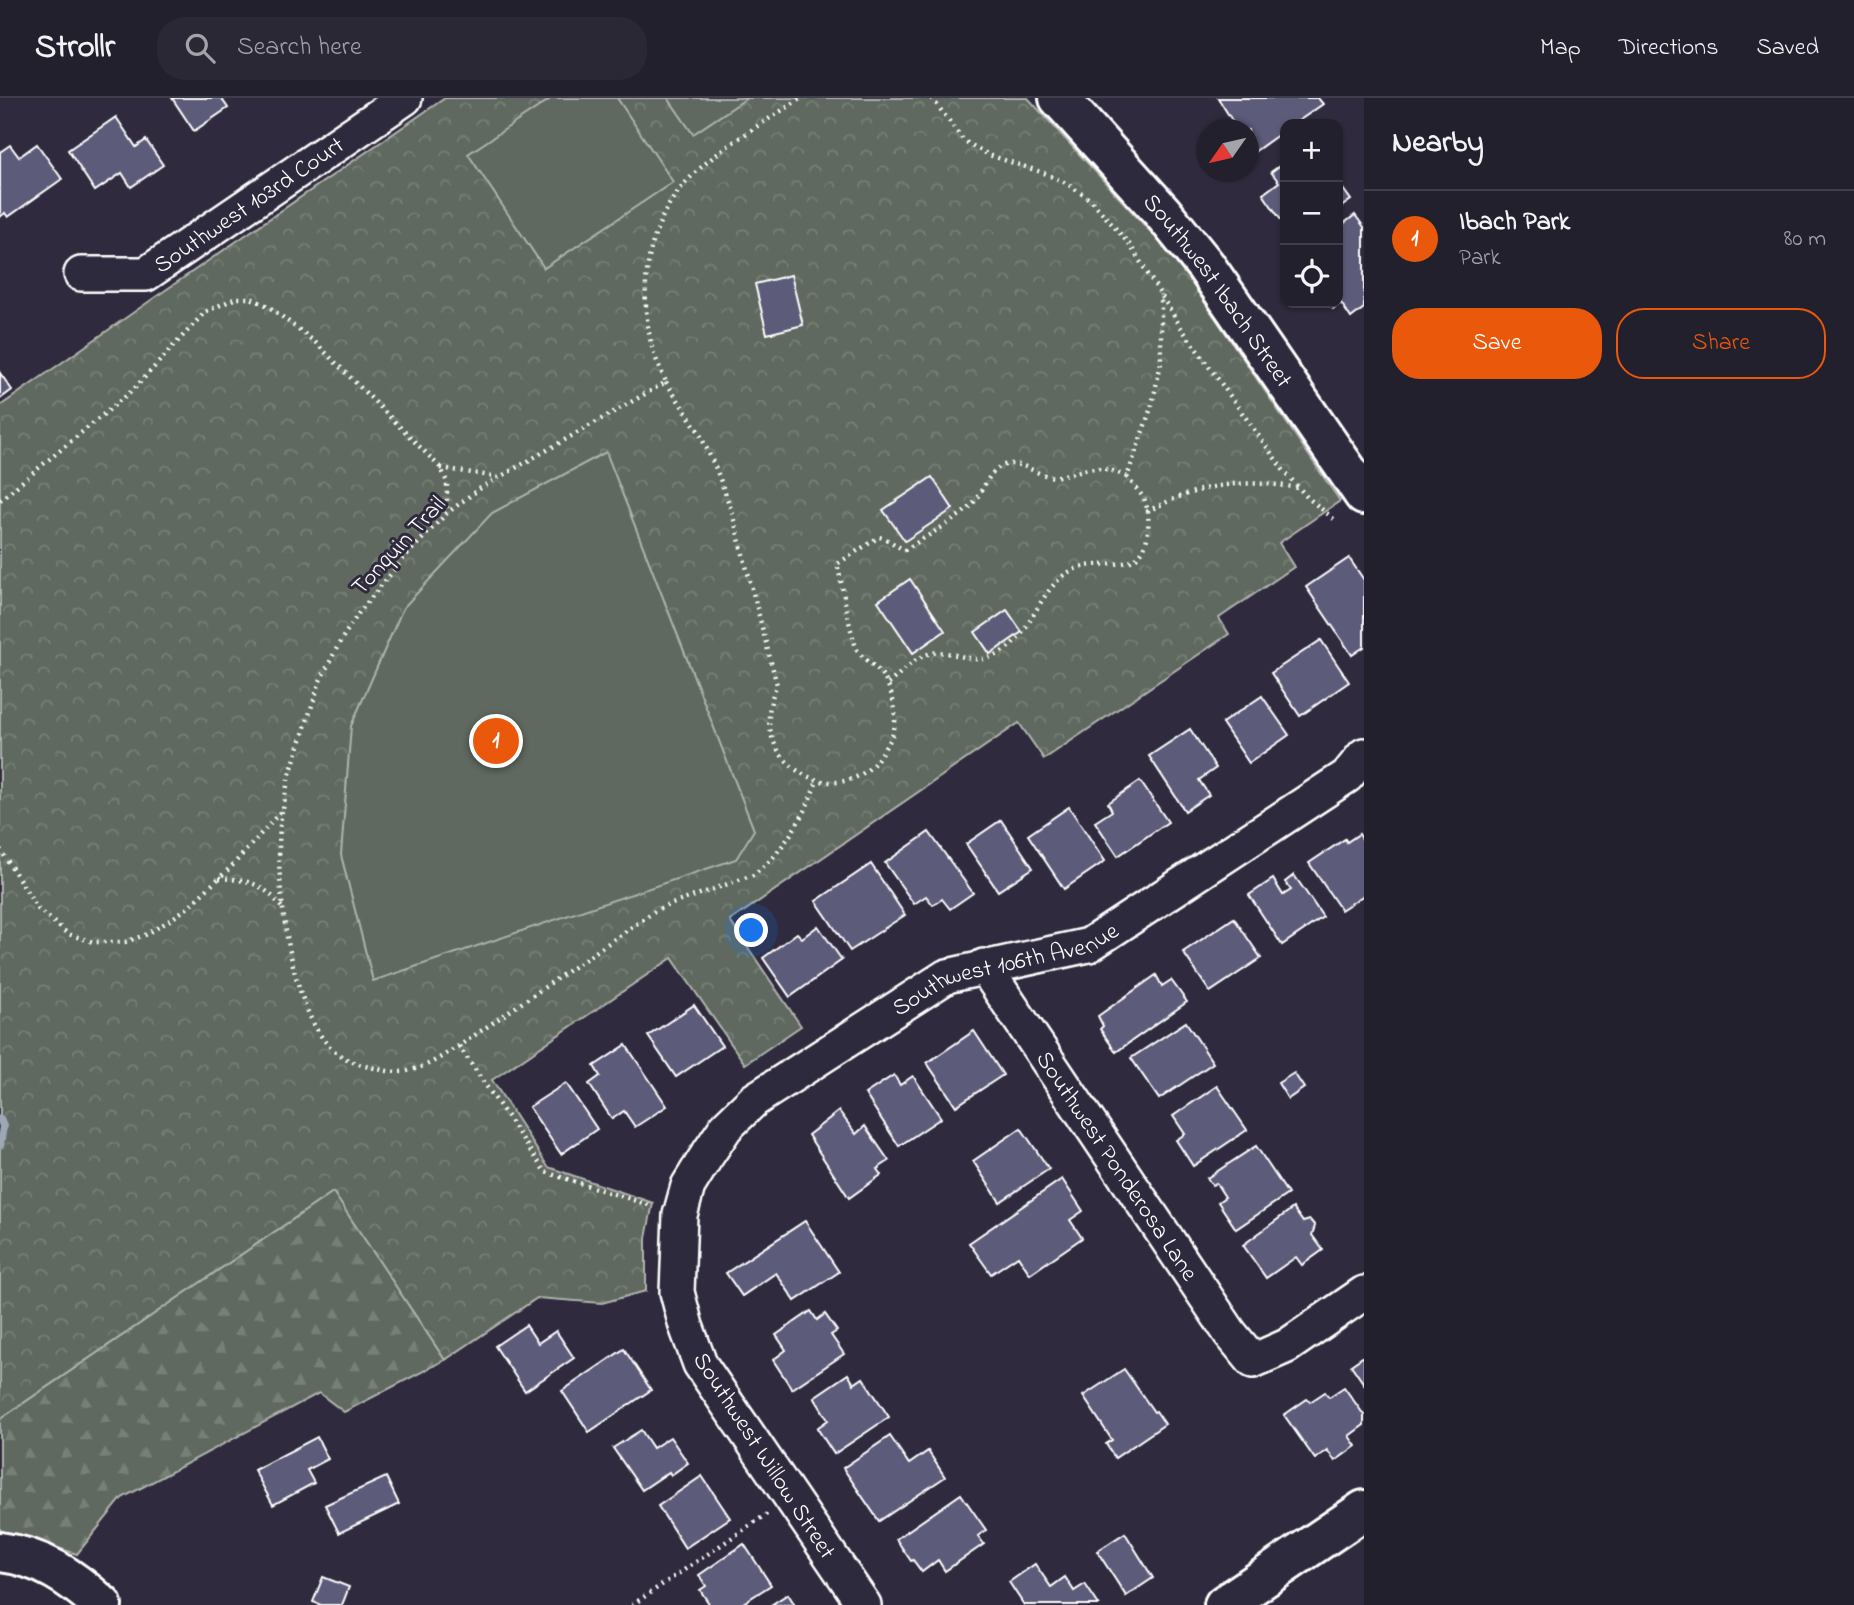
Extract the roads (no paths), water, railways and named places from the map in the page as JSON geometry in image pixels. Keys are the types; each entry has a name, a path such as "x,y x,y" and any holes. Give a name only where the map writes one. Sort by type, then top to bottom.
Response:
{"street":[{"name":"Southwest 103rd Court","path":"81,274 146,274 405,98"},
{"name":"Southwest Ibach Street","path":"1059,98 1163,213 1205,265 1364,495"},
{"name":"Southwest 106th Avenue","path":"680,1214 688,1185 704,1160 726,1127 754,1100 947,976 1089,945 1347,776 1364,755"},
{"name":"Southwest Ponderosa Lane","path":"984,966 1230,1333 1253,1361 1287,1346 1364,1293"},
{"name":"Southwest Willow Street","path":"680,1214 677,1292 700,1364 864,1605"},
{"path":"1224,1605 1364,1510"},
{"path":"18,1555 62,1574 102,1605"}],"waterway":[{"path":"0,1119 3,1126 0,1145"}],"place":[{"name":"Ibach Park","path":"496,741"}]}
